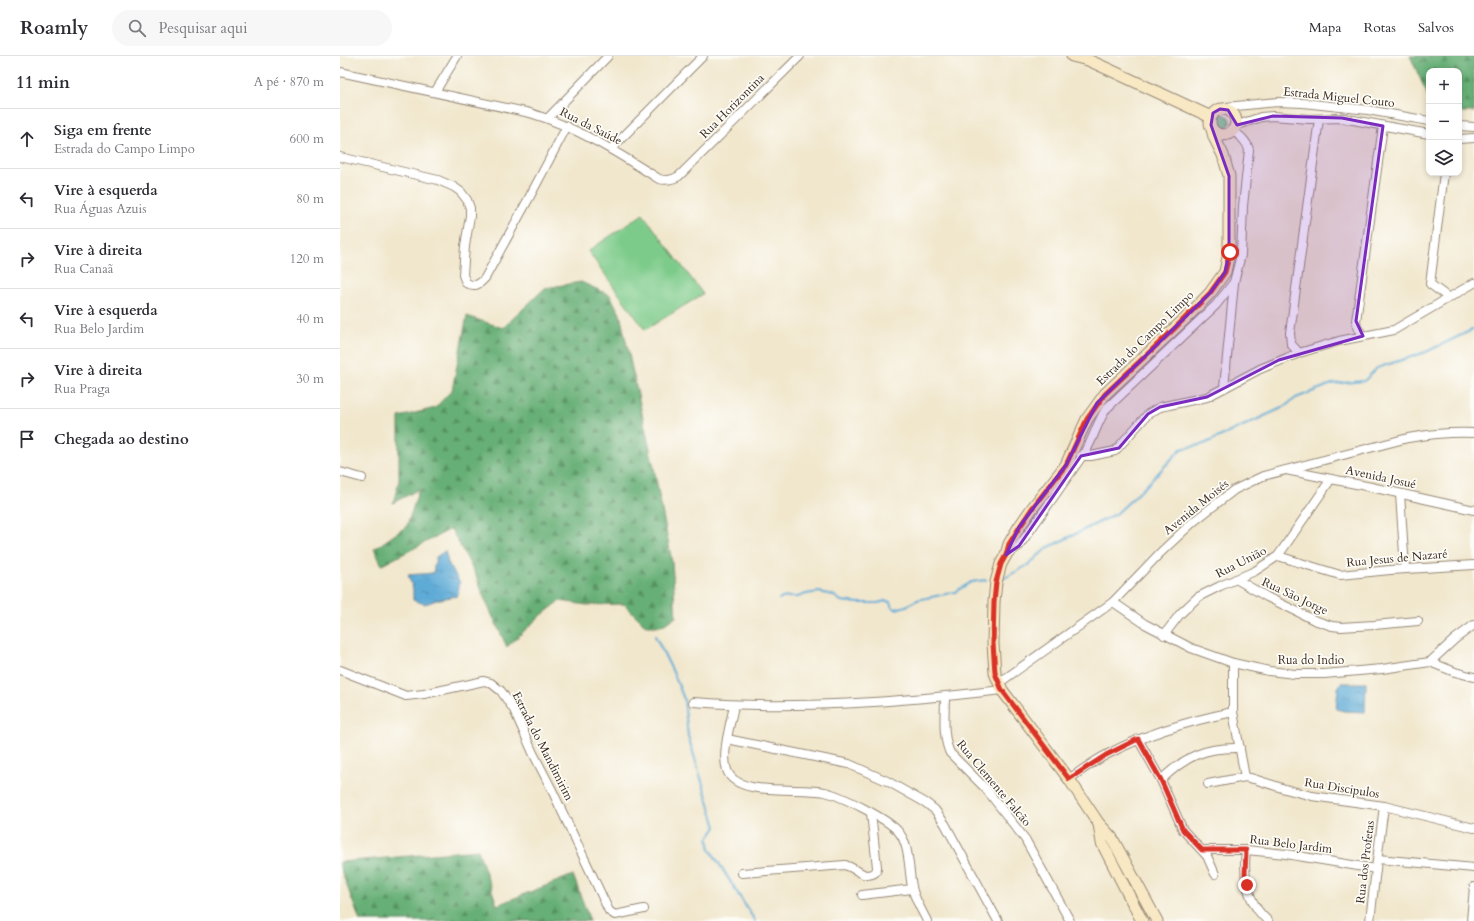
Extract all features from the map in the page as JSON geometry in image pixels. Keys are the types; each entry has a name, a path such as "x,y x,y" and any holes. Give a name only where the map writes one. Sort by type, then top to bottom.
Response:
{"street":[{"path":"435,92 457,56"},
{"path":"548,118 608,56"},
{"path":"611,149 704,56"},
{"name":"Rua Horizontina","path":"682,173 800,56"},
{"path":"1072,56 1088,60 1211,117"},
{"name":"Rua da Saúde","path":"340,72 548,118 567,126 611,149 660,178 670,180 682,173"},
{"name":"Estrada Miguel Couto","path":"1222,109 1226,107 1278,102 1303,103 1368,110 1426,120"},
{"path":"1224,388 1234,282 1241,255 1243,206 1249,150 1248,146 1234,128 1235,120 1231,112 1222,109 1216,111 1211,117 1210,121 1212,129 1215,132 1223,134 1227,134 1234,128 1261,117 1273,116 1319,119 1342,118 1426,133"},
{"path":"1299,353 1292,344 1290,333 1319,119"},
{"path":"340,157 438,180 461,192 467,200 470,208 462,275 466,283 475,286 479,285 484,278 567,126"},
{"path":"1363,336 1357,328 1356,321 1383,126"},
{"path":"1462,126 1474,127"},
{"name":"Estrada do Campo Limpo","path":"1157,921 1112,838 1099,824 1069,779 1000,687 995,673 994,663 994,602 1001,564 1006,555 1009,544 1033,507 1066,465 1087,419 1097,403 1210,293 1225,272 1230,252 1229,176 1224,155 1214,137 1212,129"},
{"path":"1462,138 1474,138"},
{"path":"1444,176 1430,284 1448,298"},
{"path":"1006,555 1018,546 1075,467 1087,448 1103,413 1107,408 1216,305 1234,282"},
{"path":"1082,456 1091,456 1115,451 1122,445 1148,414 1160,407 1203,398 1260,369 1299,353 1339,341 1394,330 1474,283"},
{"name":"Avenida Moisés","path":"1000,687 1113,602 1160,553 1212,505 1249,481 1283,470 1427,434 1474,432"},
{"name":"Avenida Josué","path":"1283,470 1474,510"},
{"path":"340,472 362,478"},
{"name":"Rua União","path":"1164,635 1180,614 1198,597 1255,571 1278,556 1331,479"},
{"path":"1400,494 1405,569"},
{"name":"Rua Jesus de Nazaré","path":"1278,556 1340,575 1474,565"},
{"name":"Rua São Jorge","path":"1236,579 1267,597 1314,620 1332,626 1341,627 1418,621"},
{"name":"Rua do Indio","path":"1113,602 1144,624 1191,648 1233,663 1269,671 1295,674 1324,674 1430,662 1455,672 1474,677"},
{"path":"1430,662 1455,639 1474,625"},
{"path":"1233,663 1233,712 1245,777"},
{"name":"Estrada do Mandimirim","path":"340,670 395,693 406,696 428,693 484,680 496,686 508,699 514,710 532,753 552,788 609,911 614,915 644,909"},
{"path":"693,702 734,705 802,706 945,696 1000,687"},
{"name":"Rua Clemente Falcão","path":"945,696 945,737 950,753 986,788 1017,827 1070,921"},
{"path":"734,705 727,739 725,762 731,779 738,784 755,788 823,792 845,800 871,813 891,826 901,835 909,862 912,889 927,921"},
{"path":"1069,779 1106,755 1138,739 1193,721 1233,712"},
{"path":"727,739 849,764 888,781 926,803 935,810 945,824 998,921"},
{"path":"1138,739 1161,780 1183,830 1207,856 1215,874"},
{"path":"1161,780 1181,763 1201,753 1212,749 1240,748"},
{"name":"Rua Discipulos","path":"1208,784 1245,777 1298,793 1384,806 1474,828"},
{"name":"Rua dos Profetas","path":"1370,921 1384,806"},
{"path":"742,873 845,865 865,875 874,874 878,867 871,813"},
{"name":"Estrada do Campo Limpo","path":"1099,824 1102,843 1142,921"},
{"name":"Rua Belo Jardim","path":"1202,850 1246,850 1308,857 1376,869"},
{"path":"1246,850 1245,874 1249,891 1258,911 1268,921"},
{"path":"1378,859 1474,868"},
{"path":"1471,921 1474,887"},
{"path":"862,895 912,889"}],"highlighted area":[{"path":"1220,109 1228,110 1237,125 1273,116 1342,118 1383,126 1356,321 1363,336 1279,360 1207,397 1160,407 1148,414 1119,448 1081,456 1019,546 1006,555 1019,527 1066,465 1097,403 1210,293 1225,272 1229,252 1229,176 1211,125 1213,113"}],"green space":[{"path":"1410,56 1474,56 1474,112 1462,112 1462,68 1426,68 1426,91"},
{"path":"1222,114 1228,116 1230,122 1228,128 1222,130 1216,128 1214,122 1216,116"},
{"path":"643,214 703,294 645,330 588,251"},
{"path":"581,282 610,295 620,314 653,463 672,562 676,617 661,626 646,626 624,604 587,605 560,601 538,618 507,647 485,600 476,575 451,529 382,565 374,549 407,526 419,489 393,503 399,482 399,417 435,408 452,390 467,316 503,328 545,288"},
{"path":"478,850 497,905 573,875 590,921 360,921 340,867 340,862"}],"water":[{"path":"445,551 448,563 460,583 457,596 440,599 425,604 413,600 413,589 408,575 433,573 436,557"},
{"path":"1341,683 1366,683 1365,712 1336,709 1338,688"}],"waterway":[{"path":"1001,580 1028,565 1047,548 1116,514 1145,487 1181,449 1204,444 1284,407 1296,398 1332,384 1364,381 1377,368 1426,352 1474,329"},
{"path":"779,599 798,597 819,592 833,595 841,601 859,603 891,602 893,608 896,609 917,600 955,592 971,582 986,580"},
{"path":"655,636 673,672 684,699 688,736 716,827 708,839 710,849 755,921"}],"route":[{"path":"1230,252 1225,272 1210,293 1097,403 1087,419 1066,465 1033,507 1009,544 996,582 993,643 995,673 1002,690 1069,779 1106,755 1138,739 1161,780 1179,823 1187,836 1202,850 1246,850 1245,874 1247,885"}]}
